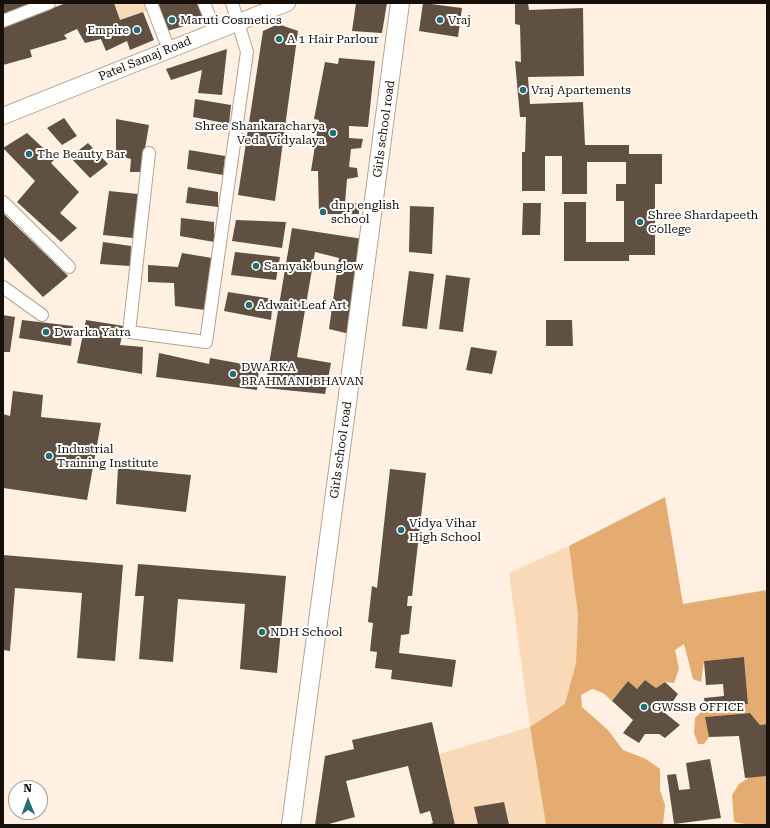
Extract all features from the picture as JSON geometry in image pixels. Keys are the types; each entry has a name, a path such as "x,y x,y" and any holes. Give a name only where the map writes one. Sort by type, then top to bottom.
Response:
{"main road":[{"name":"Girls school road","path":"291,825 400,3"}],"street":[{"path":"3,21 49,3"},
{"path":"151,3 169,50"},
{"path":"204,3 215,31"},
{"path":"149,153 129,332 206,342 247,52 232,3"},
{"name":"Patel Samaj Road","path":"4,112 169,50 287,3"},
{"path":"3,202 69,267"},
{"path":"3,287 42,315"}],"shaded area":[{"path":"114,3 151,3 152,7 143,12 120,20"},
{"path":"665,497 683,604 767,590 767,724 760,725 750,713 706,717 709,737 704,744 698,744 694,733 695,718 705,708 748,704 744,657 704,661 701,682 693,679 684,644 675,650 679,669 674,683 665,682 656,688 645,680 637,689 628,681 612,701 603,693 592,689 581,695 582,707 608,730 623,750 646,759 660,769 660,790 665,805 663,825 546,825 530,727 565,704 576,663 578,615 569,546"},
{"path":"569,546 578,615 576,663 566,704 530,727 509,573"},
{"path":"530,727 546,825 455,825 439,754"},
{"path":"767,776 767,825 750,825 734,822 732,795 739,784 750,777"}],"building":[{"path":"3,3 38,3 3,17"},
{"path":"66,3 114,3 120,20 143,12 154,40 130,50 127,41 106,51 101,39 85,43 77,29 64,35 67,39 30,50 32,57 3,65 3,27"},
{"path":"156,3 201,3 206,16 184,26 167,31"},
{"path":"356,3 387,3 382,33 352,31"},
{"name":"Vraj","path":"423,3 462,8 458,37 419,31"},
{"path":"515,3 528,3 529,10 583,8 584,76 528,77 530,104 583,102 585,145 629,145 629,154 662,154 662,184 655,184 655,255 629,255 629,261 564,261 564,202 586,202 586,242 624,242 624,201 616,201 616,184 626,184 626,162 587,162 587,194 562,194 562,156 545,156 545,191 522,191 522,152 525,152 526,117 520,117 515,61 521,62 520,25 515,24"},
{"path":"278,24 298,31 275,201 238,195 263,31"},
{"path":"227,49 222,95 198,93 202,70 171,80 166,69"},
{"name":"Shree Shankaracharya Veda Vidyalaya","path":"339,58 375,61 368,127 349,126 349,138 363,139 361,148 351,149 349,167 357,168 358,177 347,179 345,203 359,203 359,214 319,214 318,171 311,171 319,120 314,119 325,62 338,64"},
{"path":"195,99 231,105 229,124 193,117"},
{"path":"64,118 77,136 62,145 47,128"},
{"path":"116,119 149,125 141,172 130,172 131,159 116,155"},
{"path":"27,133 55,159 51,163 79,192 60,213 77,228 61,242 17,202 35,181 3,148"},
{"path":"88,143 108,164 90,178 70,157"},
{"path":"189,150 225,156 223,175 187,169"},
{"path":"188,187 218,192 218,207 186,203"},
{"path":"109,191 138,194 133,238 103,235"},
{"path":"523,203 541,203 540,235 522,235"},
{"path":"410,206 434,207 432,254 409,252"},
{"path":"3,213 68,276 43,297 3,256"},
{"path":"181,218 214,222 214,242 180,236"},
{"path":"236,220 286,222 282,248 232,241"},
{"name":"dnp english school","path":"292,228 363,239 350,334 329,329 339,258 315,252 297,357 331,363 325,394 265,388"},
{"path":"103,242 131,246 130,266 100,264"},
{"name":"Samyak bunglow","path":"235,252 280,257 276,280 231,275"},
{"path":"182,253 212,258 205,310 175,306 174,283 148,282 148,265 178,267"},
{"path":"409,271 434,274 427,329 402,326"},
{"path":"446,275 470,278 463,332 439,329"},
{"name":"Adwait Leaf Art","path":"228,292 273,299 271,320 224,311"},
{"path":"3,315 15,317 10,352 3,352"},
{"name":"Dwarka Yatra","path":"22,320 73,326 71,346 19,338"},
{"path":"86,320 124,326 120,345 143,347 142,374 77,363"},
{"path":"546,320 572,320 573,346 546,346"},
{"path":"471,347 497,351 492,374 466,370"},
{"path":"159,353 209,364 210,358 259,367 257,390 156,377"},
{"name":"Industrial Training Institute","path":"13,391 43,395 41,417 101,423 87,500 3,488 3,414 10,416"},
{"path":"118,468 191,475 186,512 116,504"},
{"name":"Vidya Vihar High School","path":"390,469 426,473 412,596 408,596 407,606 412,606 409,634 401,635 399,653 456,660 452,687 391,679 392,670 375,668 377,652 370,651 373,623 368,622 372,586 377,588"},
{"path":"3,555 123,565 115,661 77,658 82,593 15,588 10,651 3,650"},
{"name":"NDH School","path":"138,564 286,576 277,673 240,669 245,604 178,599 173,662 139,659 144,596 135,596"},
{"name":"GWSSB OFFICE","path":"744,657 748,704 705,708 704,698 724,696 723,684 706,685 704,661"},
{"name":"GWSSB OFFICE","path":"645,680 656,688 665,682 678,694 665,713 680,725 665,738 659,734 645,734 639,743 623,733 633,720 612,701 628,681 637,689"},
{"name":"GWSSB OFFICE","path":"750,713 760,725 767,724 767,776 745,778 739,736 709,737 705,717"},
{"path":"432,722 455,825 427,825 433,823 430,811 420,814 408,766 346,781 355,817 325,825 315,825 325,756 354,749 352,740"},
{"path":"710,759 721,818 674,824 667,775 676,774 679,790 690,789 686,763"},
{"path":"504,802 509,825 478,825 474,807"}],"place":[{"name":"Maruti Cosmetics","path":"172,20"},
{"name":"Vraj","path":"440,20"},
{"name":"Empire","path":"137,30"},
{"name":"A 1 Hair Parlour","path":"279,39"},
{"name":"Vraj Apartements","path":"523,90"},
{"name":"Shree Shankaracharya Veda Vidyalaya","path":"333,133"},
{"name":"The Beauty Bar","path":"29,154"},
{"name":"dnp english school","path":"323,212"},
{"name":"Shree Shardapeeth College","path":"640,222"},
{"name":"Samyak bunglow","path":"256,266"},
{"name":"Adwait Leaf Art","path":"249,305"},
{"name":"Dwarka Yatra","path":"46,332"},
{"name":"DWARKA BRAHMANI BHAVAN","path":"233,374"},
{"name":"Industrial Training Institute","path":"49,456"},
{"name":"Vidya Vihar High School","path":"401,530"},
{"name":"NDH School","path":"262,632"},
{"name":"GWSSB OFFICE","path":"644,707"}]}
